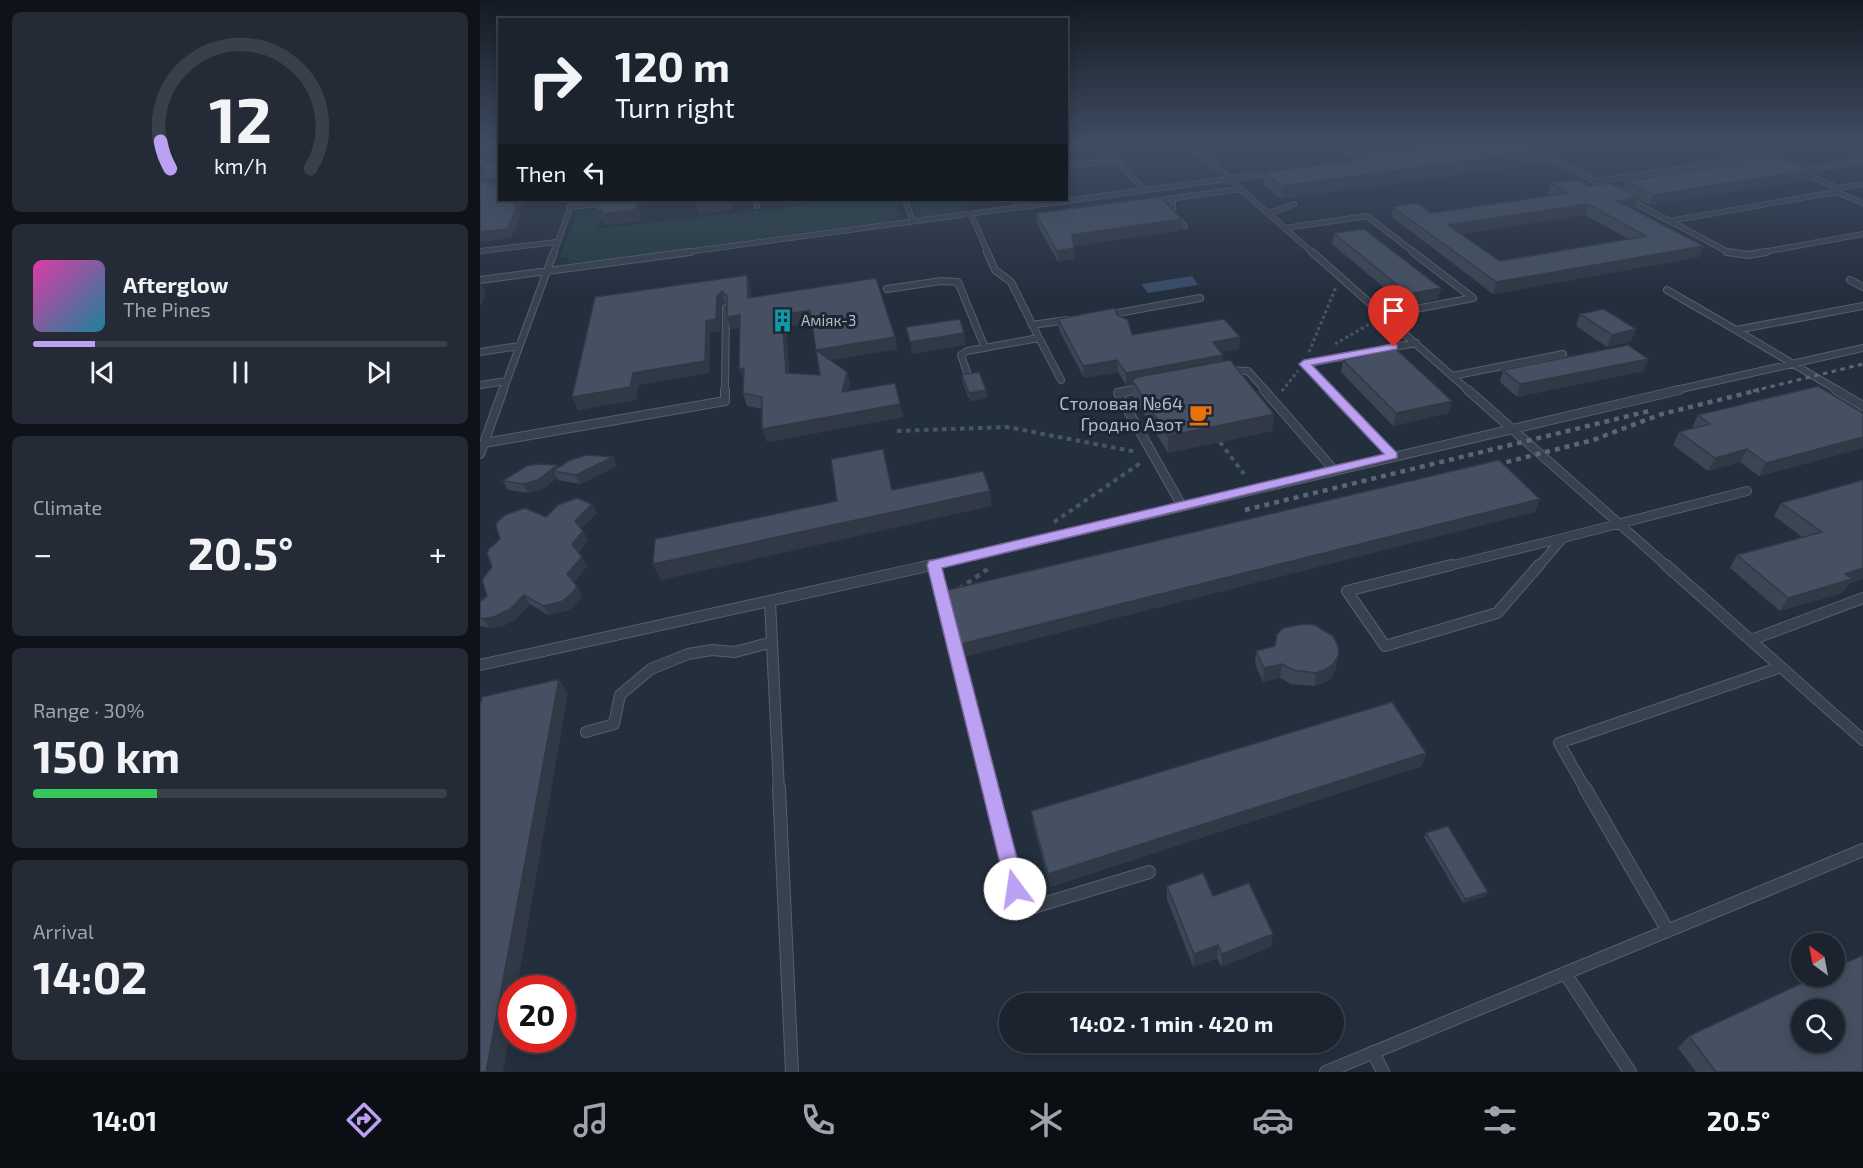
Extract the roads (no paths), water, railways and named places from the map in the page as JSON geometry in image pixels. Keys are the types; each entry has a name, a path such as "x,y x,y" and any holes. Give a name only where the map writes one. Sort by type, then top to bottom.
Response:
{"lane":[{"path":"1068,200 1115,194"},
{"path":"1152,202 1206,194"},
{"path":"1246,194 1863,740"},
{"path":"1620,194 1728,252 1748,255 1863,234"},
{"path":"1669,221 1815,194"},
{"path":"1845,194 1863,203"},
{"path":"1173,199 1173,214 1185,226"},
{"path":"480,454 573,201"},
{"path":"905,201 914,221"},
{"path":"1017,201 1019,207"},
{"path":"480,280 1063,201"},
{"path":"570,207 614,202"},
{"path":"1268,214 1294,204"},
{"path":"971,214 995,270 1011,282 1061,380"},
{"path":"1285,228 1367,216 1473,298 1384,315"},
{"path":"480,251 557,242"},
{"path":"1850,280 1863,286"},
{"path":"887,289 941,281 958,282 985,348"},
{"path":"1667,290 1863,406"},
{"path":"1101,316 1200,298"},
{"path":"1736,330 1863,306"},
{"path":"484,443 725,401 726,308"},
{"path":"1032,325 1078,319"},
{"path":"969,378 961,355 967,351 1039,338"},
{"path":"1392,456 1304,364 1416,343"},
{"path":"480,352 519,346"},
{"path":"480,665 934,565 1511,428 1863,348"},
{"path":"1452,376 1563,354"},
{"path":"1222,372 1234,369 1248,371 1334,470"},
{"path":"480,385 507,381"},
{"path":"1153,386 1118,393 1182,506"},
{"path":"480,430 489,428"},
{"path":"1563,538 1497,613 1385,646 1347,591 1747,491"},
{"path":"934,565 1020,911 1149,872"},
{"path":"1751,640 1863,598"},
{"path":"770,601 792,1072"},
{"path":"586,732 614,724 620,695 651,669 688,654 712,650 735,652 772,642"},
{"path":"1668,931 1559,743 1781,667"},
{"path":"1326,1072 1863,850"},
{"path":"1565,973 1630,1072"},
{"path":"1373,1052 1383,1072"}],"water":[{"path":"1192,276 1198,285 1148,293 1141,284"}],"railway":[{"path":"1753,391 1863,364"},
{"path":"1487,467 1593,440 1662,414 1759,390"},
{"path":"1245,510 1653,410"}],"place":[{"name":"Аміяк-3","path":"783,321"},
{"name":"Столовая №64 Гродно Азот","path":"1201,414"}]}
